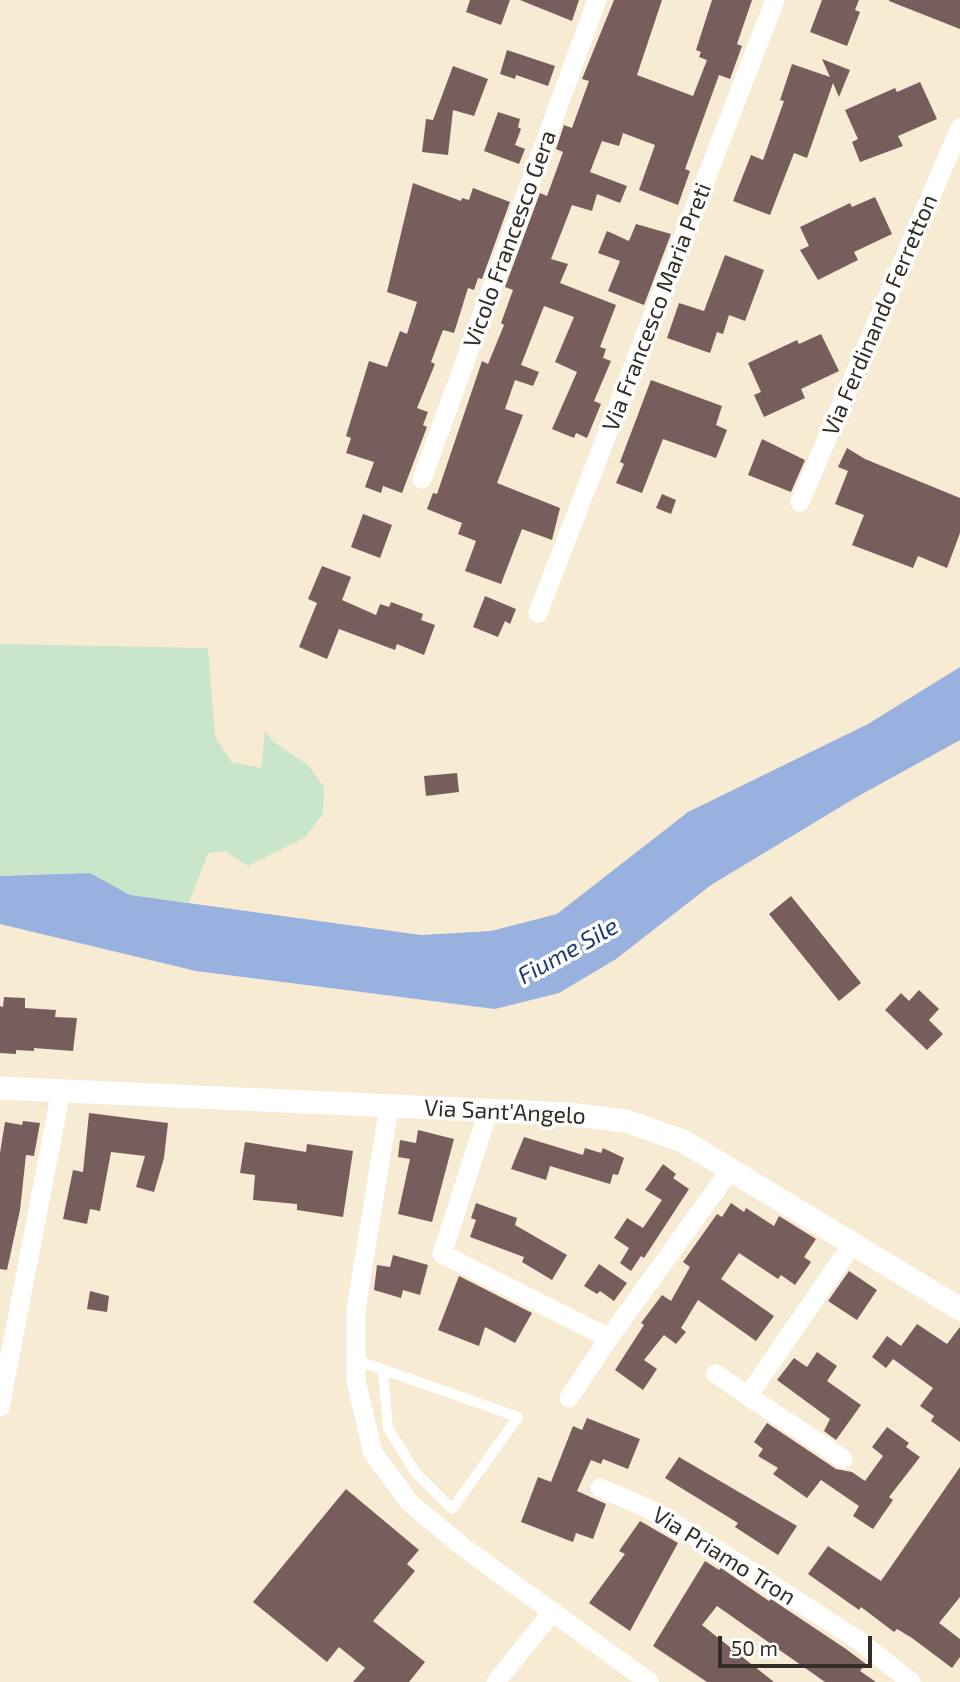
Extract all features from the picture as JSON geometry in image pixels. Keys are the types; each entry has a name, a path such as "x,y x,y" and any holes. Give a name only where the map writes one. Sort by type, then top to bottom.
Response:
{"street":[{"name":"Vicolo Francesco Gera","path":"422,479 597,0"},
{"name":"Via Francesco Maria Preti","path":"538,613 775,0"},
{"name":"Via Ferdinando Ferretton","path":"800,502 960,128"},
{"name":"Via Sant'Angelo","path":"0,1088 489,1110 626,1121 683,1141 960,1308"},
{"path":"0,1407 61,1091"},
{"path":"390,1107 356,1309 356,1381 373,1453 410,1503 463,1546 649,1682"},
{"path":"489,1110 442,1254 609,1338"},
{"path":"569,1398 731,1169"},
{"path":"748,1396 853,1243"},
{"path":"716,1374 843,1459"},
{"name":"Via Priamo Tron","path":"600,1488 647,1508 727,1556 858,1640 911,1682"},
{"path":"496,1682 553,1611"}],"lane":[{"path":"355,1360 518,1416 452,1509 416,1473 388,1427 383,1370"}],"green space":[{"path":"0,644 208,648 215,736 231,762 261,768 265,731 274,742 308,765 324,787 323,814 304,838 248,866 225,851 208,853 189,903 130,895 90,873 0,876"}],"water":[{"name":"Fiume Sile","path":"960,667 960,740 855,798 711,885 616,959 559,993 495,1009 196,971 0,924 0,876 90,873 130,895 421,935 491,931 557,914 688,812 868,724"}],"building":[{"path":"470,0 510,0 501,25 466,12"},
{"path":"520,0 579,0 572,21"},
{"path":"614,0 662,0 637,75 693,96 707,60 699,57 701,52 696,50 712,0 752,0 737,44 742,46 730,79 719,75 685,169 690,171 678,205 639,190 655,145 623,133 619,146 602,141 590,172 627,186 620,203 597,194 592,211 572,205 551,259 568,264 560,283 616,305 600,347 606,349 603,358 611,361 594,401 601,404 587,438 576,433 574,438 552,429 577,372 555,362 574,317 544,306 521,365 539,372 533,386 515,380 505,409 523,415 497,483 560,508 552,540 522,529 501,584 465,571 476,541 458,534 462,523 427,509 433,493 437,494 482,361 488,364 504,325 501,323 513,290 505,287 540,193 547,196 563,152 556,149 564,125 572,128 589,81 582,79"},
{"path":"822,0 859,0 855,10 860,12 847,46 810,32"},
{"path":"960,0 960,29 889,1"},
{"path":"507,50 555,66 548,86 516,75 515,79 500,74"},
{"path":"822,59 850,70 839,97 833,83 807,158 794,153 770,215 733,201 751,155 763,160 784,101 780,100 792,64 830,77"},
{"path":"453,66 488,79 474,116 453,110 448,155 422,152 426,119 433,120"},
{"path":"920,82 937,119 898,136 903,146 860,162 852,142 858,139 845,110 895,88 897,92"},
{"path":"498,112 520,119 518,127 521,129 515,145 525,149 519,164 484,151"},
{"path":"413,183 461,201 462,198 469,200 473,188 510,202 482,279 478,278 474,290 468,288 454,333 443,330 431,362 435,364 417,408 428,412 423,425 427,427 402,493 383,486 381,493 365,487 374,462 346,453 351,438 346,436 369,361 387,367 400,331 407,334 417,302 387,292"},
{"path":"875,197 892,234 854,252 858,260 818,280 800,250 809,246 800,227 850,203 852,207"},
{"path":"636,224 671,234 644,305 608,291 620,261 598,253 607,231 629,241"},
{"path":"725,255 764,270 745,321 729,315 723,334 717,332 710,353 667,338 679,303 704,311"},
{"path":"821,334 839,371 801,389 805,398 764,417 754,395 761,392 748,363 797,340 799,344"},
{"path":"651,380 722,406 716,425 727,430 716,458 663,439 642,493 616,483 624,464 620,462"},
{"path":"762,439 805,460 791,492 748,475"},
{"path":"847,448 865,459 960,498 960,533 947,568 918,556 913,568 852,545 864,515 835,504 848,471 838,467"},
{"path":"662,494 676,500 671,514 656,508"},
{"path":"363,514 392,525 380,558 351,547"},
{"path":"322,566 351,577 342,600 376,615 380,604 389,607 391,602 423,614 421,620 435,625 424,655 397,644 395,650 339,629 327,659 299,647 317,603 308,599"},
{"path":"485,596 516,609 510,624 505,621 498,637 473,627"},
{"path":"457,773 459,792 426,796 424,776"},
{"path":"791,896 861,983 839,1001 769,914"},
{"path":"919,990 939,1009 929,1020 943,1034 927,1050 885,1010 901,993 909,1001"},
{"path":"4,997 25,998 25,1008 56,1010 55,1017 77,1018 73,1051 34,1048 34,1051 16,1050 16,1054 0,1053 0,1006 3,1007"},
{"path":"89,1113 168,1123 164,1158 154,1192 136,1187 145,1156 111,1152 100,1211 90,1209 87,1224 63,1219 73,1170 83,1172"},
{"path":"23,1121 40,1123 34,1156 26,1155 20,1210 7,1270 0,1269 0,1153 5,1122 22,1125"},
{"path":"418,1130 454,1139 432,1222 398,1214 410,1159 398,1157 400,1140 416,1143"},
{"path":"524,1137 583,1155 585,1148 601,1153 603,1148 624,1158 618,1175 613,1174 610,1184 550,1166 546,1180 511,1169"},
{"path":"245,1142 306,1152 307,1144 353,1151 343,1217 297,1210 297,1204 253,1200 255,1175 240,1173"},
{"path":"663,1164 676,1174 673,1178 689,1189 644,1258 641,1256 631,1271 620,1263 629,1248 614,1238 627,1218 643,1228 662,1200 645,1190"},
{"path":"476,1203 517,1218 515,1225 567,1255 552,1280 522,1262 524,1257 470,1237 476,1220 471,1218"},
{"path":"731,1203 744,1212 746,1208 774,1226 779,1216 816,1239 804,1257 811,1262 795,1285 781,1275 778,1279 739,1253 721,1279 774,1316 756,1341 698,1300 681,1328 686,1332 676,1344 664,1335 644,1360 657,1369 643,1390 615,1370 644,1325 641,1323 662,1295 671,1301 690,1267 683,1262 717,1214 722,1217"},
{"path":"393,1255 428,1265 420,1295 403,1290 401,1298 374,1290 377,1265 390,1267"},
{"path":"599,1264 627,1283 614,1301 600,1291 597,1294 584,1286"},
{"path":"849,1271 877,1290 857,1320 828,1301"},
{"path":"459,1276 532,1313 515,1343 485,1327 479,1346 438,1330"},
{"path":"90,1291 109,1296 107,1312 87,1309"},
{"path":"917,1324 947,1344 960,1327 960,1442 931,1421 934,1416 920,1406 933,1388 893,1359 886,1368 872,1357 887,1336 901,1346"},
{"path":"817,1352 837,1366 827,1381 861,1405 836,1440 824,1431 830,1419 777,1380 794,1358 807,1367"},
{"path":"587,1418 640,1439 628,1469 603,1459 601,1464 591,1460 577,1491 606,1504 593,1539 576,1533 573,1542 521,1522 538,1477 551,1482 573,1426 582,1430"},
{"path":"767,1423 836,1469 852,1472 865,1481 883,1456 872,1447 887,1427 909,1443 906,1447 920,1457 889,1497 893,1500 873,1529 853,1516 859,1506 821,1480 807,1498 773,1474 778,1468 758,1456 763,1449 754,1442"},
{"path":"679,1457 797,1526 778,1555 735,1527 738,1523 665,1478"},
{"path":"960,1467 960,1597 939,1623 960,1639 960,1657 952,1668 912,1638 897,1629 894,1632 861,1607 859,1610 808,1574 828,1546 881,1581"},
{"path":"346,1489 419,1550 407,1564 415,1571 373,1621 425,1662 409,1682 353,1682 365,1668 339,1647 327,1662 253,1602"},
{"path":"640,1521 678,1543 630,1631 589,1603 625,1554 619,1551"},
{"path":"705,1561 719,1570 721,1568 769,1601 771,1599 846,1649 866,1664 860,1671 876,1682 825,1682 717,1606 702,1625 774,1682 707,1682 653,1646"}]}
